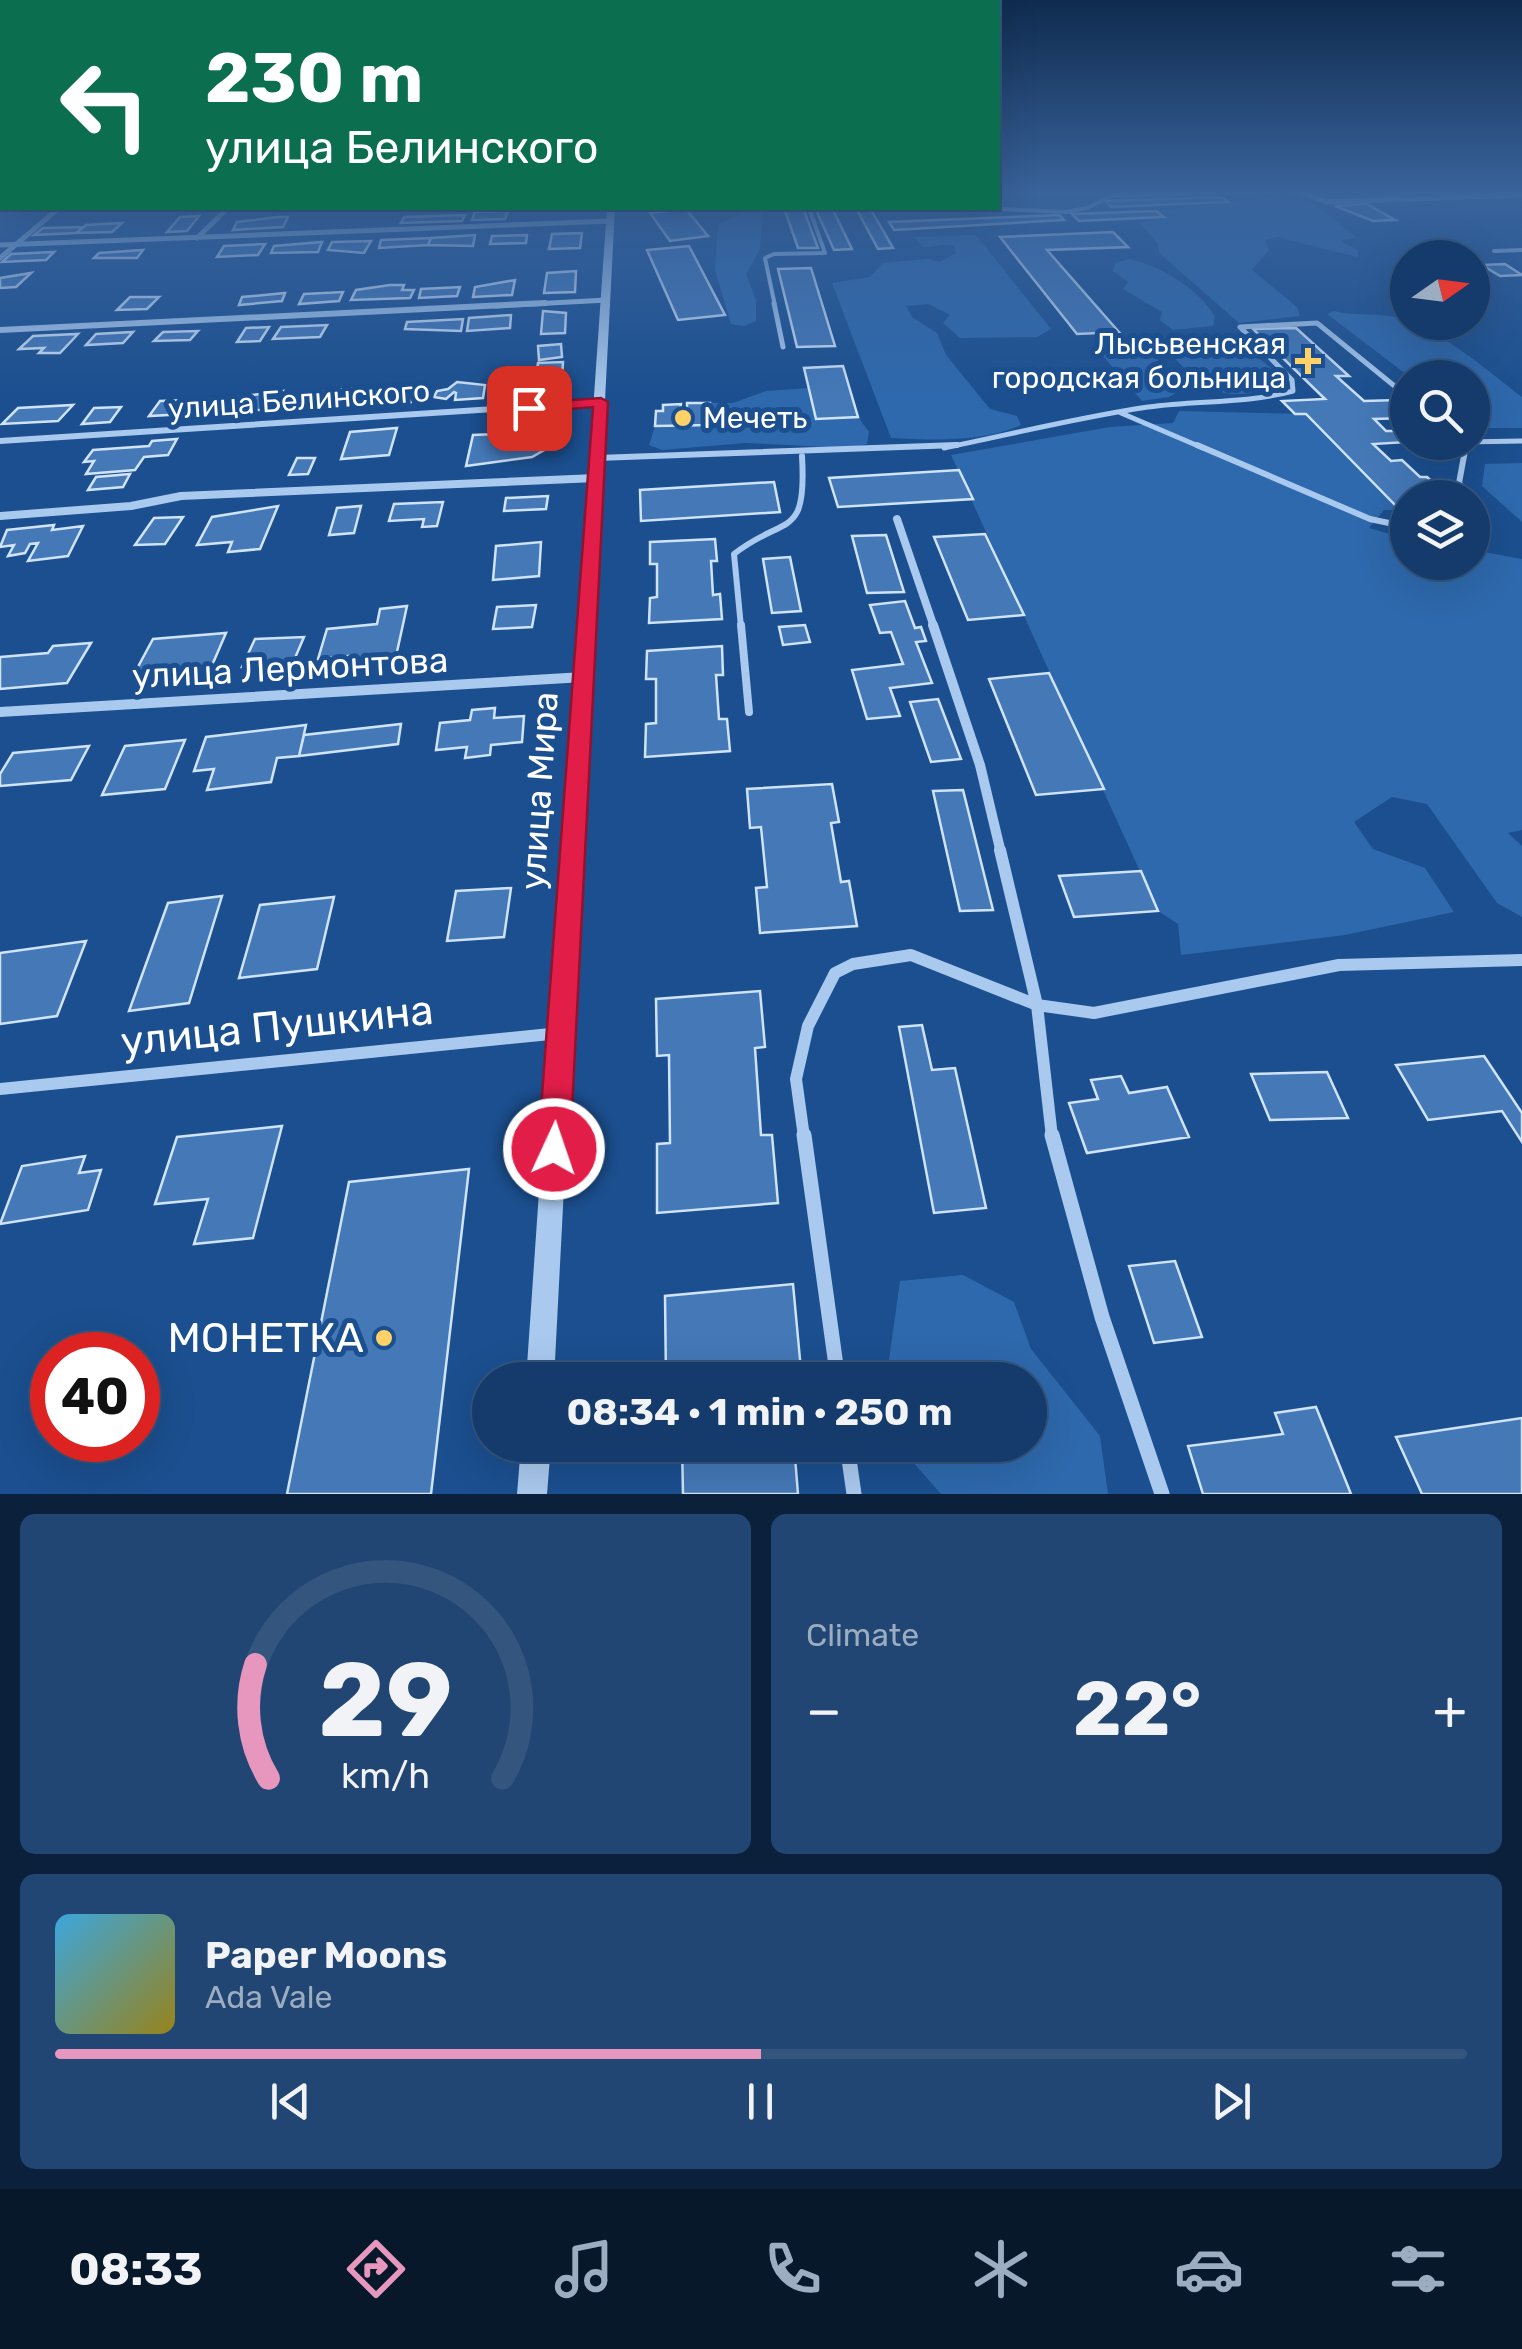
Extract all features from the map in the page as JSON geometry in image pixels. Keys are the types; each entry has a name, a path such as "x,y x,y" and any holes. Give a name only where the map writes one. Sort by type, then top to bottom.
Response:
{"street":[{"name":"улица Мира","path":"541,1362 609,261"},
{"path":"0,330 608,300"},
{"name":"улица Белинского","path":"0,442 601,402"},
{"path":"0,516 131,506 181,496 597,468"},
{"path":"897,519 980,764 1037,1005 1052,1136 1102,1317 1162,1494"},
{"name":"улица Лермонтова","path":"0,712 328,695 584,676"},
{"path":"835,1362 796,1079 808,1026 835,974 853,964 911,955 1037,1005 1094,1013 1339,966 1522,960"},
{"name":"улица Пушкина","path":"0,1089 562,1033"},
{"path":"532,1494 535,1462"},
{"path":"849,1462 854,1494"}],"lane":[{"path":"766,261 783,347"},
{"path":"597,468 939,449 1121,412 1204,400 1262,400 1293,391 1292,380 1240,327 1263,324 1317,322 1390,382"},
{"path":"1121,412 1370,519 1390,523"},
{"path":"1490,442 1522,440"},
{"path":"748,712 734,554 795,520 804,500 802,456"}],"shaded area":[{"path":"716,261 753,261 746,274 756,300 756,321 744,326 731,324"},
{"path":"997,261 1051,329 1037,337 960,338 943,323 950,315 929,304 906,306 912,317 937,333 946,355 990,409 1017,416 1021,425 974,438 891,438 832,283 870,277 883,263"},
{"path":"1168,261 1260,261 1252,270 1297,307 1300,316 1239,323"},
{"path":"1141,262 1189,288 1215,317 1213,326 1173,330 1160,320 1162,312 1123,289 1128,282 1113,271 1115,263"},
{"path":"1334,311 1390,316 1390,340 1445,340 1475,360 1390,362 1327,314"},
{"path":"1201,338 1246,350 1282,379 1245,394 1224,393 1205,386 1163,346"},
{"path":"1116,347 1146,347 1184,388 1169,397 1142,401 1103,356"},
{"path":"1490,372 1522,397 1522,428 1490,428"},
{"path":"809,388 816,419 858,417 869,432 867,444 846,448 746,443 662,450 649,445 655,426 710,425 710,403 733,403 766,391"},
{"path":"1179,411 1306,414 1390,500 1390,510 1384,510 1369,528 1390,534 1390,580 1490,580 1490,553 1522,559 1522,830 1508,833 1522,846 1522,917 1497,903 1427,804 1392,797 1354,822 1373,849 1425,868 1454,912 1345,935 1181,955 1178,924 1158,911 951,455 1110,427 1173,423"},
{"path":"1522,463 1522,522 1490,493 1490,480 1483,480 1485,464"},
{"path":"963,1275 1014,1302 1031,1349 1041,1362 889,1362 900,1281"},
{"path":"1047,1369 1100,1436 1108,1494 941,1494 913,1462 1047,1462"}],"building":[{"path":"652,261 697,261 725,315 678,320"},
{"path":"1019,261 1056,261 1119,332 1077,334"},
{"path":"1505,264 1522,275 1500,276 1490,270 1490,265"},
{"path":"811,268 835,346 797,347 778,269"},
{"path":"576,271 575,292 544,293 547,273"},
{"path":"31,273 16,287 0,288 0,278"},
{"path":"515,280 512,295 473,297 475,287"},
{"path":"390,285 414,290 410,298 351,300 356,290"},
{"path":"460,287 457,296 419,298 421,289"},
{"path":"343,292 339,301 299,304 304,294"},
{"path":"285,293 282,301 239,305 242,297"},
{"path":"130,297 159,297 147,309 117,310"},
{"path":"543,311 566,313 565,333 541,334"},
{"path":"511,315 510,328 467,331 469,318"},
{"path":"463,319 461,331 405,329 407,322"},
{"path":"327,325 320,337 273,339 281,327"},
{"path":"269,327 260,341 237,342 246,328"},
{"path":"1296,328 1349,376 1336,376 1364,401 1390,400 1390,419 1374,419 1390,431 1390,443 1373,444 1391,461 1402,460 1420,477 1430,480 1390,480 1390,500 1306,414 1295,414 1282,401 1325,399 1253,329"},
{"path":"198,331 190,340 154,341 163,332"},
{"path":"133,332 123,343 86,345 96,334"},
{"path":"78,334 60,353 39,353 44,348 19,349 33,336"},
{"path":"561,344 562,357 539,360 538,346"},
{"path":"563,362 561,392 534,393 538,363"},
{"path":"843,366 858,417 816,419 804,368"},
{"path":"457,382 485,385 483,398 455,400 454,392 446,399 434,397 437,391"},
{"path":"358,388 354,405 314,411 315,408 300,409 306,393"},
{"path":"413,389 411,402 368,406 370,397"},
{"path":"283,391 274,409 215,413 222,399"},
{"path":"214,399 204,413 149,416 160,401"},
{"name":"Мечеть","path":"687,403 710,403 711,425 655,426 656,411 663,411 663,405 681,404 680,410 687,410"},
{"path":"73,405 58,421 2,424 18,408"},
{"path":"121,407 110,422 82,424 94,408"},
{"path":"549,420 546,449 532,457 466,466 473,435 520,433 522,421"},
{"path":"397,428 389,455 341,459 350,432"},
{"path":"177,439 168,455 144,457 135,470 86,474 94,461 84,462 93,450 149,446 152,441"},
{"path":"297,458 315,458 308,474 289,475"},
{"path":"959,470 973,499 838,507 829,478"},
{"path":"130,474 123,487 88,490 96,477"},
{"path":"774,482 780,512 641,521 640,490"},
{"path":"548,496 546,509 504,511 506,498"},
{"path":"443,502 437,526 422,527 424,519 389,521 394,504"},
{"path":"278,506 260,549 228,552 232,542 197,545 212,517"},
{"path":"361,506 354,533 329,535 337,508"},
{"path":"183,517 165,544 135,545 154,518"},
{"path":"54,525 52,530 83,526 68,556 28,561 38,543 30,544 25,553 8,556 14,545 0,547 7,530"},
{"path":"985,534 1024,615 968,620 934,537"},
{"path":"886,535 904,592 867,593 852,536"},
{"path":"715,539 717,561 711,561 713,595 720,594 722,619 649,623 650,598 657,597 657,564 650,564 650,542"},
{"path":"541,542 539,576 493,580 496,546"},
{"path":"790,557 801,611 772,613 763,559"},
{"path":"905,601 915,628 921,627 926,641 916,642 932,683 890,688 900,716 867,719 852,670 903,664 891,632 880,633 870,605"},
{"path":"536,605 532,627 493,629 497,607"},
{"path":"407,606 395,661 347,665 349,656 318,659 327,629 377,624 380,609"},
{"path":"805,625 810,642 783,645 779,627"},
{"path":"226,633 210,670 133,676 153,639"},
{"path":"304,637 292,665 242,667 255,639"},
{"path":"91,643 67,683 0,689 0,657 48,653 53,646"},
{"path":"722,646 723,675 716,675 719,719 727,719 730,751 645,757 646,724 656,723 656,679 646,679 647,651"},
{"path":"1049,673 1104,789 1036,795 989,679"},
{"path":"938,699 961,759 931,762 910,702"},
{"path":"495,708 494,718 524,716 522,742 491,745 490,755 465,758 467,747 436,750 440,723 470,720 472,710"},
{"path":"401,724 398,744 299,756 304,735"},
{"path":"306,725 299,756 277,758 271,782 207,790 214,769 194,771 206,737"},
{"path":"185,740 165,789 102,795 125,746"},
{"path":"89,746 71,780 0,786 0,774 13,753"},
{"path":"832,784 839,822 831,823 841,882 849,881 857,926 760,933 756,888 767,887 761,827 750,828 747,789"},
{"path":"963,790 993,910 960,911 933,791"},
{"path":"1141,871 1158,911 1074,917 1059,876"},
{"path":"511,888 504,937 447,941 456,891"},
{"path":"222,896 189,1003 129,1011 168,903"},
{"path":"334,897 317,969 239,978 260,905"},
{"path":"86,941 57,1016 0,1024 0,953"},
{"path":"760,991 765,1047 755,1048 761,1135 772,1135 778,1203 657,1213 657,1144 670,1143 669,1055 657,1056 656,999"},
{"path":"922,1025 932,1070 955,1068 986,1208 934,1213 899,1027"},
{"path":"1484,1056 1522,1113 1522,1142 1502,1111 1428,1120 1396,1065"},
{"path":"1327,1072 1348,1118 1270,1120 1251,1074"},
{"path":"1121,1076 1129,1093 1167,1087 1189,1137 1087,1153 1069,1103 1098,1099 1091,1080"},
{"path":"282,1126 253,1238 194,1244 208,1199 155,1204 177,1137"},
{"path":"85,1156 79,1173 101,1170 88,1210 0,1224 22,1166"},
{"name":"МОНЕТКА","path":"469,1169 431,1494 287,1494 349,1182"},
{"path":"1175,1261 1202,1337 1154,1343 1129,1266"},
{"path":"793,1284 800,1362 666,1362 665,1296"},
{"path":"1316,1407 1351,1494 1203,1494 1188,1446 1283,1434 1275,1413"},
{"path":"1522,1418 1522,1494 1422,1494 1396,1437"},
{"path":"682,1462 795,1462 798,1494 683,1494"}],"place":[{"name":"Лысьвенская городская больница","path":"1308,361"},
{"name":"Мечеть","path":"683,418"},
{"name":"МОНЕТКА","path":"384,1338"}],"route":[{"path":"529,408 601,402 554,1149"}]}
